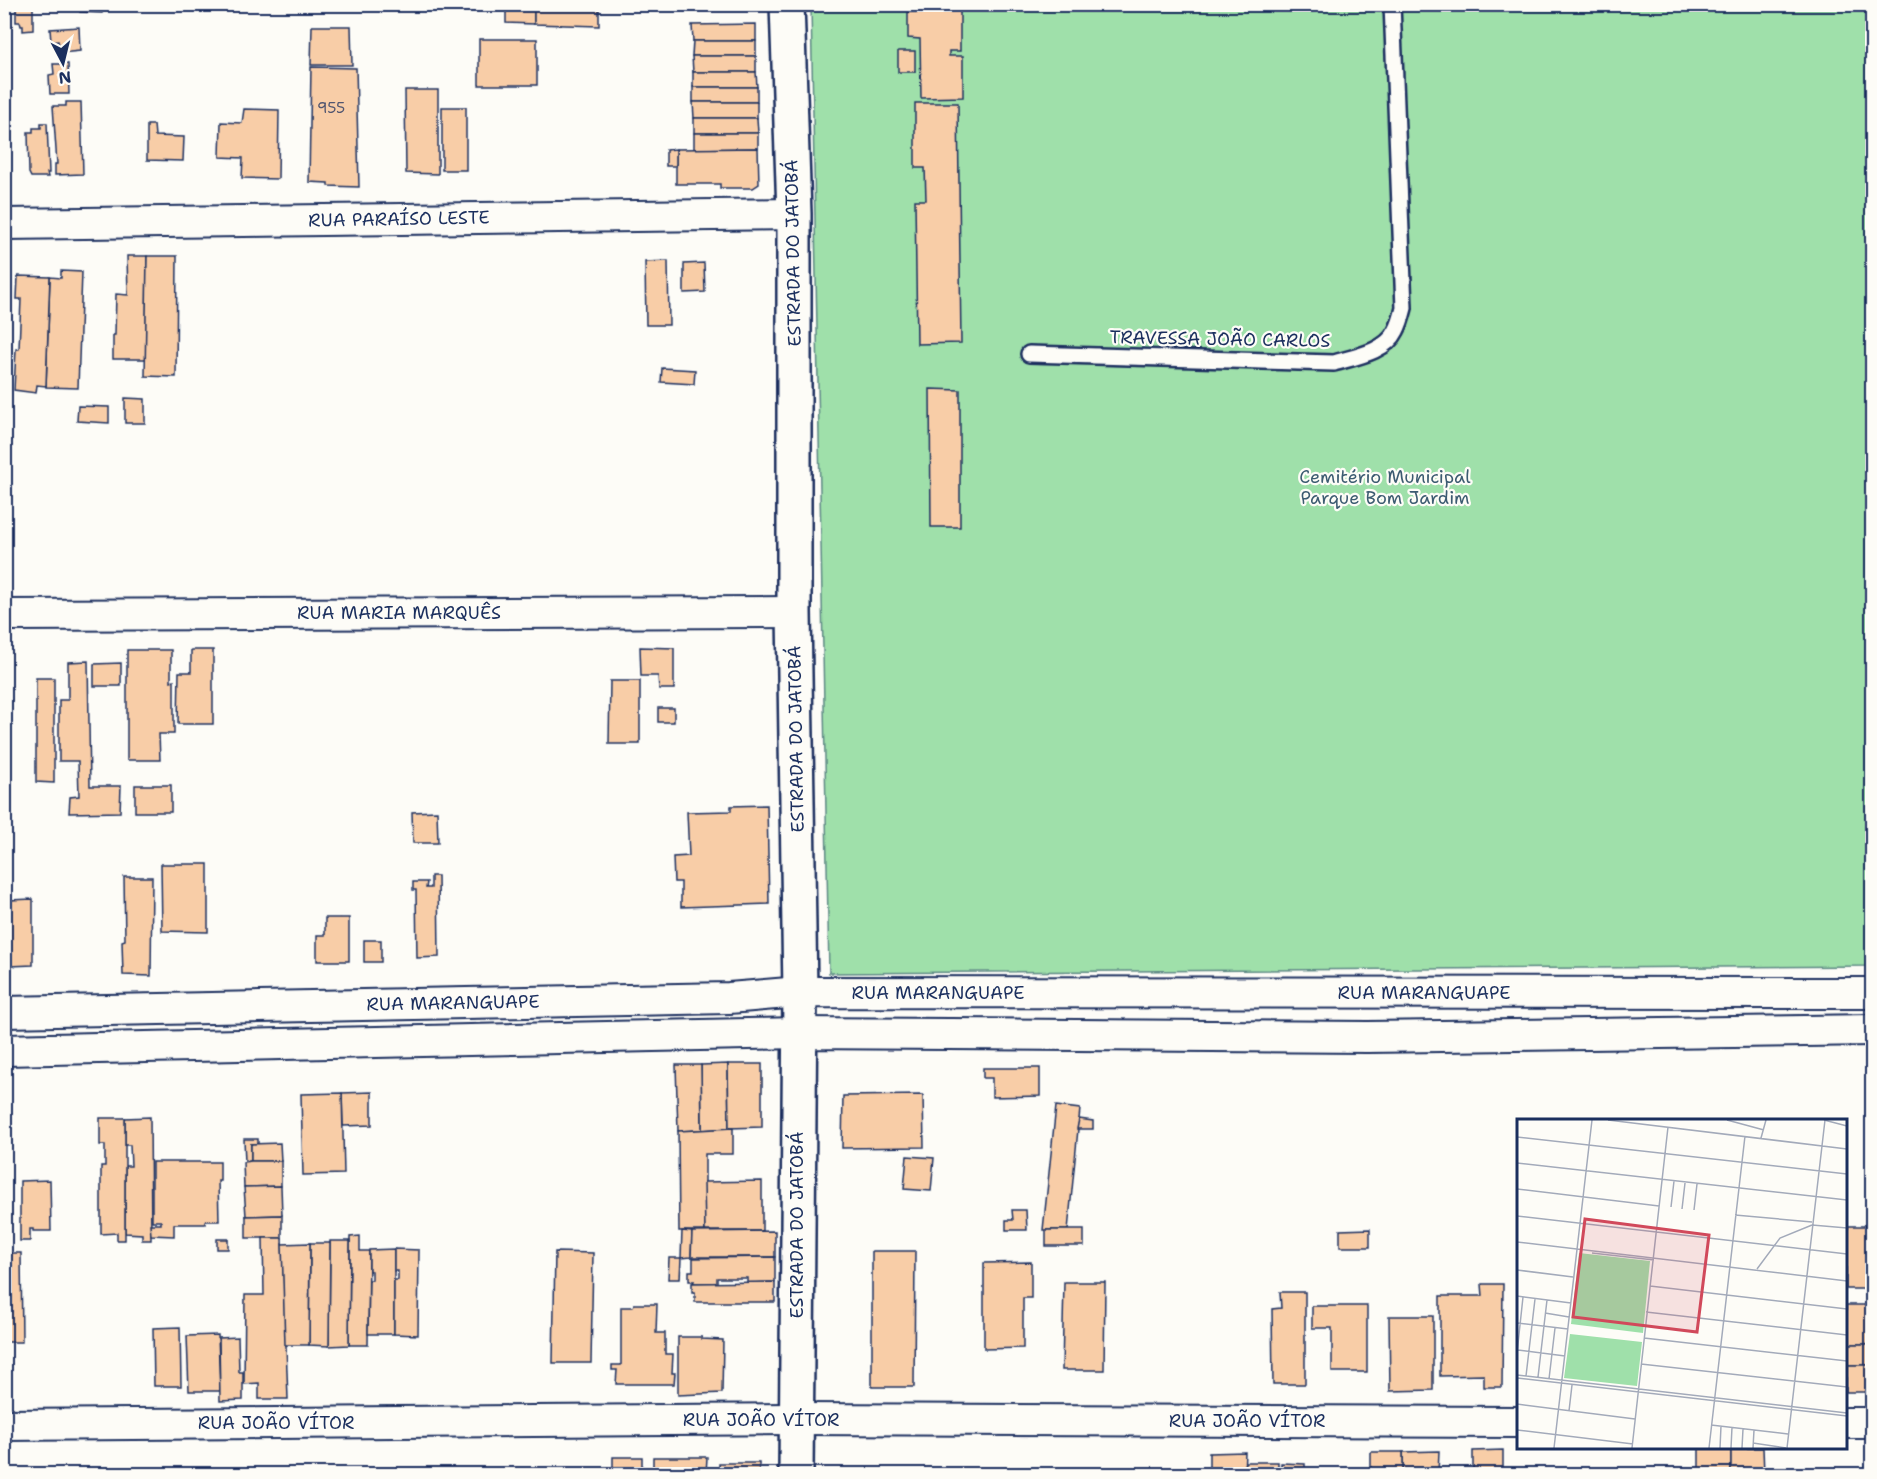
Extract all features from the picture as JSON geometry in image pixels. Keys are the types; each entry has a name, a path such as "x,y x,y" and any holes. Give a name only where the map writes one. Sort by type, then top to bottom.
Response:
{"street":[{"name":"ESTRADA DO JATOBÁ","path":"787,4 794,214 794,612 800,992 796,1474"},
{"name":"RUA PARAÍSO LESTE","path":"4,224 794,214"},
{"name":"RUA MARIA MARQUÊS","path":"4,615 794,612"},
{"name":"RUA MARANGUAPE","path":"4,1012 706,998 800,992 1872,993"},
{"name":"RUA MARANGUAPE","path":"4,1050 798,1033 1368,1037 1872,1029"},
{"name":"RUA JOÃO VÍTOR","path":"4,1425 795,1419 1517,1422"},
{"path":"1847,1423 1872,1423"}],"lane":[{"name":"TRAVESSA JOÃO CARLOS","path":"1029,354 1334,363 1382,346 1395,333 1404,308 1392,4"}],"green space":[{"name":"Cemitério Municipal Parque Bom Jardim","path":"811,5 1872,5 1872,966 829,973"}],"building":[{"path":"16,4 33,4 33,30 23,31 20,22 16,22"},
{"path":"80,4 103,4 102,13 80,12"},
{"path":"506,4 534,4 534,24 506,23"},
{"path":"534,4 599,4 599,26 534,24"},
{"path":"960,11 960,51 949,51 949,56 963,56 963,97 921,98 920,39 908,38 908,12"},
{"path":"756,24 756,41 693,41 692,25"},
{"path":"312,26 351,26 352,65 311,65"},
{"path":"79,27 80,51 61,53 58,41 51,42 50,29"},
{"path":"479,39 537,39 537,85 479,85"},
{"path":"693,41 756,41 756,56 692,56"},
{"path":"898,51 915,51 915,72 898,72"},
{"path":"692,56 756,56 756,72 693,72"},
{"path":"53,64 68,64 69,94 50,94 49,75 54,74"},
{"path":"311,67 356,68 359,187 328,186 328,183 309,182"},
{"path":"693,72 756,72 757,87 693,87"},
{"path":"693,87 757,87 757,102 693,102"},
{"path":"405,90 438,90 438,174 406,173"},
{"path":"66,102 81,102 83,174 55,175 55,164 57,164 53,106 66,106"},
{"path":"693,102 757,102 757,118 694,118"},
{"path":"915,103 958,103 961,343 917,344 915,200 926,200 925,168 915,168"},
{"path":"442,107 466,107 466,170 442,170"},
{"path":"244,109 279,110 278,179 242,178 243,158 220,157 221,122 242,123"},
{"path":"694,118 757,118 758,133 694,133"},
{"path":"41,123 47,123 49,173 47,173 48,177 31,177 28,132 33,132 33,128 41,128"},
{"path":"147,125 154,125 155,136 184,137 183,161 147,160"},
{"path":"694,133 758,133 758,148 694,149"},
{"path":"758,148 759,184 753,188 720,188 720,184 676,184 676,149"},
{"path":"676,149 676,166 666,166 666,150"},
{"path":"127,256 147,256 146,359 113,359 116,294 128,295"},
{"path":"147,256 177,256 176,377 145,376"},
{"path":"668,261 669,325 646,325 645,262"},
{"path":"704,263 705,292 684,293 684,264"},
{"path":"61,271 82,272 78,388 46,387 50,277 61,278"},
{"path":"18,276 50,277 46,386 37,385 36,393 14,390 16,349 19,349 21,299 17,299"},
{"path":"662,368 695,370 694,384 661,382"},
{"path":"930,389 960,390 960,527 931,527"},
{"path":"125,398 145,399 145,423 125,423"},
{"path":"78,406 109,407 109,423 77,421"},
{"path":"640,647 674,648 674,689 659,689 658,676 641,676"},
{"path":"127,650 171,650 171,681 174,680 174,734 159,734 160,760 127,760"},
{"path":"191,650 213,650 213,724 178,724 179,672 191,672"},
{"path":"88,661 90,786 121,786 120,812 69,813 70,797 79,796 78,761 59,761 59,700 68,700 68,662"},
{"path":"121,663 121,686 94,686 94,664"},
{"path":"36,678 54,678 54,783 36,782"},
{"path":"610,681 640,681 640,744 609,744"},
{"path":"658,708 674,708 674,722 658,722"},
{"path":"135,785 171,785 171,812 135,812"},
{"path":"767,805 769,904 681,907 681,882 674,882 673,857 689,856 687,812 731,811 731,806"},
{"path":"437,811 438,843 413,843 412,812"},
{"path":"161,864 208,864 208,932 162,931"},
{"path":"431,876 438,876 439,957 417,958 416,890 413,890 413,882 427,882 426,888 431,888"},
{"path":"124,877 152,877 151,976 123,975"},
{"path":"33,899 33,965 10,966 9,900"},
{"path":"325,918 349,918 349,961 317,961 317,935 325,935"},
{"path":"364,940 381,940 381,962 364,962"},
{"path":"728,1064 729,1128 702,1130 701,1065"},
{"path":"728,1064 762,1064 762,1127 729,1128"},
{"path":"676,1065 701,1065 702,1130 678,1131"},
{"path":"983,1068 1040,1068 1040,1096 992,1097 992,1078 983,1078"},
{"path":"372,1092 372,1125 343,1126 342,1093"},
{"path":"342,1093 344,1174 303,1175 301,1094"},
{"path":"923,1095 924,1147 842,1148 843,1096"},
{"path":"1056,1106 1080,1109 1068,1230 1043,1230"},
{"path":"150,1117 151,1240 142,1240 142,1234 125,1233 125,1166 131,1166 130,1145 125,1145 125,1118"},
{"path":"100,1118 125,1118 125,1240 117,1240 117,1233 101,1234 101,1166 105,1166 105,1145 100,1145"},
{"path":"1079,1119 1093,1121 1093,1129 1077,1129"},
{"path":"733,1128 733,1154 705,1154 705,1231 679,1231 678,1131"},
{"path":"244,1139 258,1139 258,1144 251,1144 251,1161 245,1162"},
{"path":"280,1143 281,1161 251,1161 251,1144"},
{"path":"907,1156 934,1158 931,1191 904,1189"},
{"path":"281,1161 281,1186 244,1187 243,1162"},
{"path":"152,1162 220,1162 219,1221 205,1221 205,1224 174,1224 174,1236 151,1235 150,1224 161,1224 161,1221 152,1221"},
{"path":"50,1180 51,1231 30,1229 30,1241 20,1241 20,1181"},
{"path":"762,1181 762,1231 705,1231 704,1182"},
{"path":"281,1186 282,1215 246,1216 244,1187"},
{"path":"1012,1210 1026,1210 1027,1230 1006,1230 1006,1220 1013,1220"},
{"path":"282,1215 282,1238 246,1238 246,1216"},
{"path":"1848,1226 1872,1226 1872,1293 1864,1293 1864,1289 1847,1289"},
{"path":"1370,1229 1370,1247 1340,1247 1340,1230"},
{"path":"1046,1230 1084,1230 1084,1246 1046,1246"},
{"path":"682,1231 692,1232 691,1257 681,1258"},
{"path":"775,1231 775,1257 691,1257 692,1232"},
{"path":"360,1236 360,1251 369,1251 368,1345 349,1345 350,1237"},
{"path":"263,1238 282,1238 288,1399 259,1399 259,1383 244,1384 245,1295 264,1295"},
{"path":"217,1239 228,1239 228,1249 217,1249"},
{"path":"330,1241 350,1241 349,1345 329,1346"},
{"path":"310,1243 330,1243 329,1346 309,1345"},
{"path":"310,1243 309,1345 285,1345 282,1244"},
{"path":"394,1249 394,1334 368,1334 369,1280 372,1280 372,1271 369,1271 369,1250"},
{"path":"394,1249 419,1250 418,1335 394,1334 394,1280 398,1280 398,1271 394,1271"},
{"path":"872,1251 915,1251 914,1387 872,1387"},
{"path":"555,1252 593,1253 591,1363 553,1363"},
{"path":"4,1253 21,1253 22,1342 4,1342"},
{"path":"775,1257 775,1282 747,1283 747,1278 717,1278 717,1283 689,1281 689,1271 693,1271 693,1258"},
{"path":"669,1258 681,1258 680,1279 668,1279"},
{"path":"1031,1262 1031,1298 1023,1298 1023,1348 984,1349 984,1263"},
{"path":"775,1282 775,1302 695,1302 695,1292 692,1292 692,1283"},
{"path":"1064,1282 1105,1282 1104,1370 1062,1370"},
{"path":"1482,1284 1503,1284 1502,1387 1484,1387 1484,1375 1440,1376 1440,1296 1483,1296"},
{"path":"1280,1292 1305,1292 1305,1384 1273,1384 1272,1309 1281,1308"},
{"path":"634,1304 657,1304 656,1333 665,1333 665,1354 673,1354 674,1384 616,1384 617,1370 612,1370 612,1365 621,1365 621,1307 633,1307"},
{"path":"1847,1305 1872,1305 1872,1344 1847,1344"},
{"path":"1312,1306 1367,1306 1367,1372 1332,1372 1332,1328 1312,1328"},
{"path":"1389,1316 1433,1316 1433,1390 1390,1391"},
{"path":"180,1327 181,1386 154,1386 153,1328"},
{"path":"218,1335 220,1391 189,1391 187,1336"},
{"path":"238,1337 239,1372 243,1372 243,1400 220,1401 219,1338"},
{"path":"678,1337 723,1340 722,1393 678,1395"},
{"path":"1847,1344 1872,1344 1872,1365 1847,1365"},
{"path":"1847,1365 1872,1365 1872,1392 1847,1392"},
{"path":"1699,1449 1731,1449 1731,1474 1699,1474"},
{"path":"1731,1449 1763,1449 1764,1474 1731,1474"},
{"path":"1503,1450 1503,1474 1473,1474 1473,1451"},
{"path":"1439,1451 1438,1474 1403,1474 1403,1452"},
{"path":"1245,1452 1244,1474 1209,1474 1209,1453"},
{"path":"1371,1452 1403,1452 1403,1474 1371,1474"},
{"path":"613,1457 642,1457 642,1474 613,1474"},
{"path":"653,1457 707,1457 706,1474 653,1474"},
{"path":"1245,1462 1278,1462 1278,1474 1244,1474"},
{"path":"719,1463 759,1463 759,1474 719,1474"},
{"path":"1281,1463 1305,1464 1305,1474 1281,1474"},
{"path":"1338,1471 1368,1471 1368,1474 1338,1474"}]}
